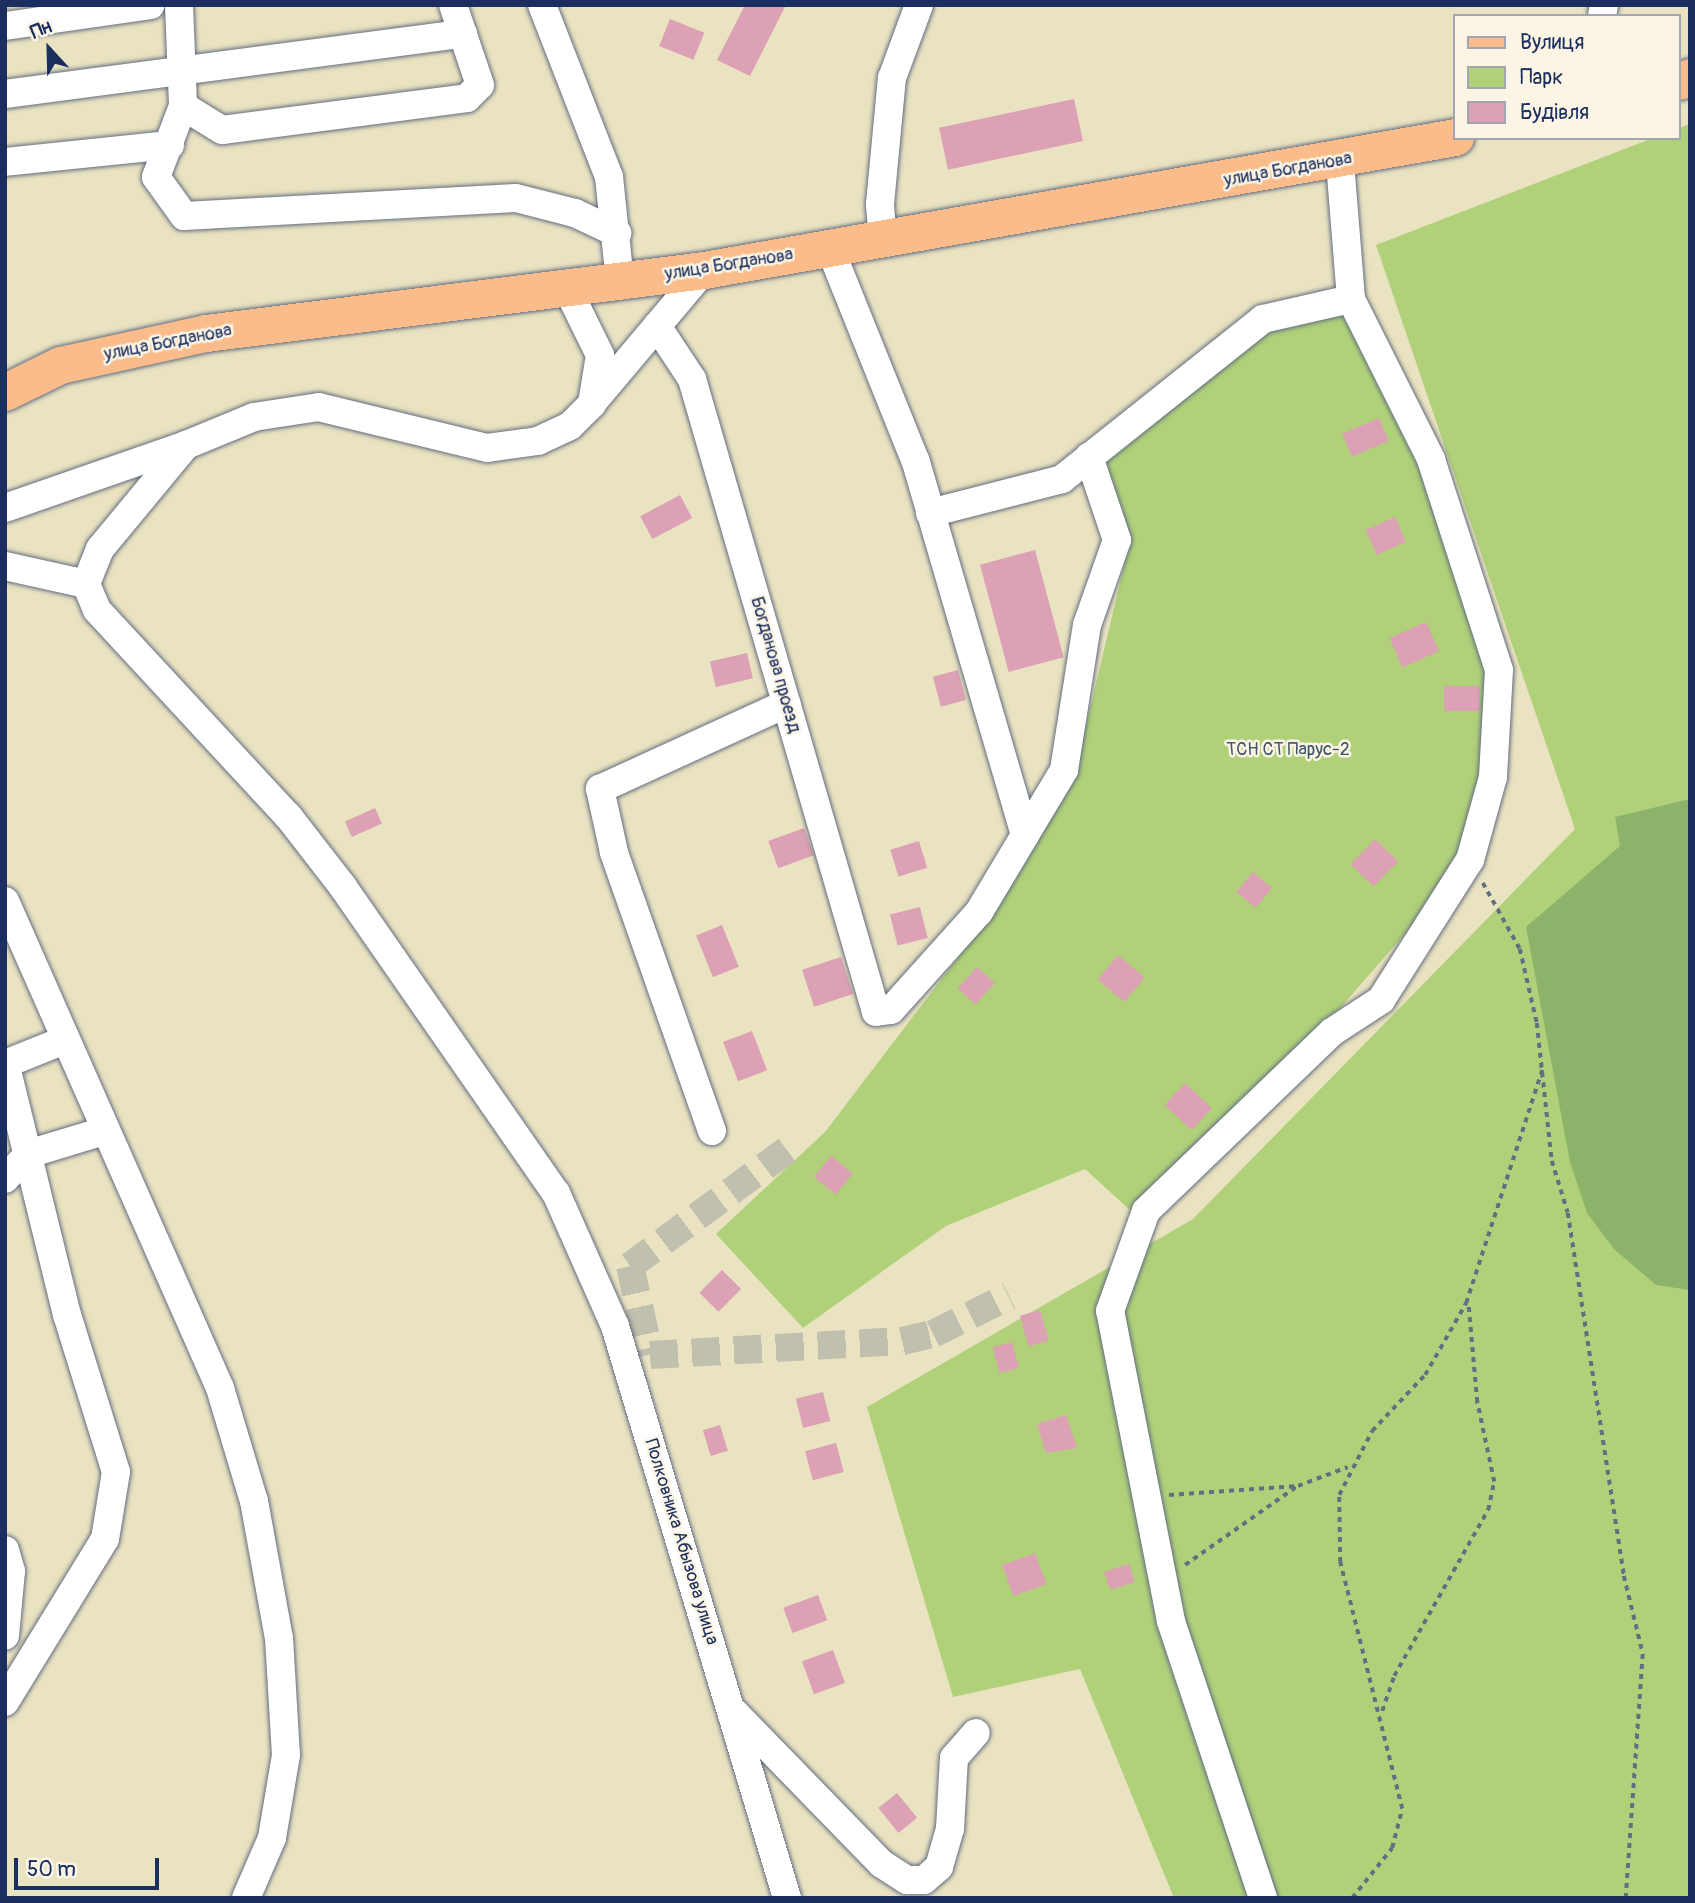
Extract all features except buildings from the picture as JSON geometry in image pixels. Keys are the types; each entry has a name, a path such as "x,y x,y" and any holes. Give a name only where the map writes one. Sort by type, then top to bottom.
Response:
{"main road":[{"name":"улица Богданова","path":"5,392 60,365 206,333 704,270 1340,161 1454,136"}],"street":[{"path":"5,26 150,5"},
{"path":"179,5 183,106 156,177 184,216 516,198 575,213 617,233"},
{"path":"183,106 222,130 467,97 480,85 453,5"},
{"path":"542,5 609,177 617,233 620,282"},
{"path":"883,240 880,204 892,78 919,5"},
{"path":"5,94 463,34"},
{"path":"5,162 170,145"},
{"path":"1263,1898 1161,1582 1141,1496 1110,1311 1146,1211 1332,1032 1381,1000 1470,860 1493,777 1499,670 1431,460 1351,299 1340,161"},
{"path":"830,249 930,513 1025,835"},
{"path":"5,508 186,445 254,417 319,407 487,448 538,441 570,426 592,404 704,270"},
{"path":"567,288 600,355 592,404"},
{"path":"930,513 1062,479 1263,319 1351,299"},
{"name":"Богданова проезд","path":"657,326 692,379 876,1012 891,1010 979,912 1025,835"},
{"path":"5,566 86,584 100,549 186,445"},
{"path":"1025,835 1064,769 1087,625 1117,540 1089,457"},
{"name":"Полковника Абызова улица","path":"86,584 97,610 288,816 343,887 556,1193 615,1325 787,1898"},
{"path":"712,1131 614,852 600,789 786,704"},
{"path":"5,901 220,1388 254,1501 279,1638 286,1755 272,1838 246,1898"},
{"path":"5,1702 105,1539 116,1472 67,1315 6,1065 65,1040"},
{"path":"5,1179 27,1154 104,1130"},
{"path":"5,1550 11,1571 5,1636"},
{"path":"730,1708 882,1864 907,1880 924,1880 939,1867 950,1829 954,1758 976,1733"}],"path":[{"path":"1470,860 1520,949 1542,1068 1552,1161 1569,1213 1624,1576 1643,1654 1626,1898"},
{"path":"1352,1898 1392,1848 1402,1822 1381,1714 1340,1562 1336,1513 1348,1467 1393,1405 1425,1375 1467,1300 1542,1068"},
{"path":"1381,1714 1394,1676 1488,1510 1494,1482 1477,1402 1467,1300"},
{"path":"1161,1582 1298,1486 1348,1467"},
{"path":"1141,1496 1298,1486"}],"green space":[{"path":"1690,124 1690,1898 1174,1898 1080,1669 953,1697 867,1407 1193,1219 1575,829 1376,245 1648,140 1681,140 1681,127"},
{"name":"ТСН СТ Парус-2","path":"1345,310 1427,469 1491,673 1490,770 1466,864 1306,1047 1131,1211 1085,1169 946,1226 803,1328 716,1234 825,1132 982,926 1075,772 1129,545 1103,462 1270,330"},
{"path":"1690,799 1690,1290 1656,1285 1614,1249 1587,1213 1570,1162 1526,927 1620,846 1615,817"}],"tunnel":[{"path":"787,1150 630,1266 650,1355 902,1341 933,1334 1009,1296"}]}
